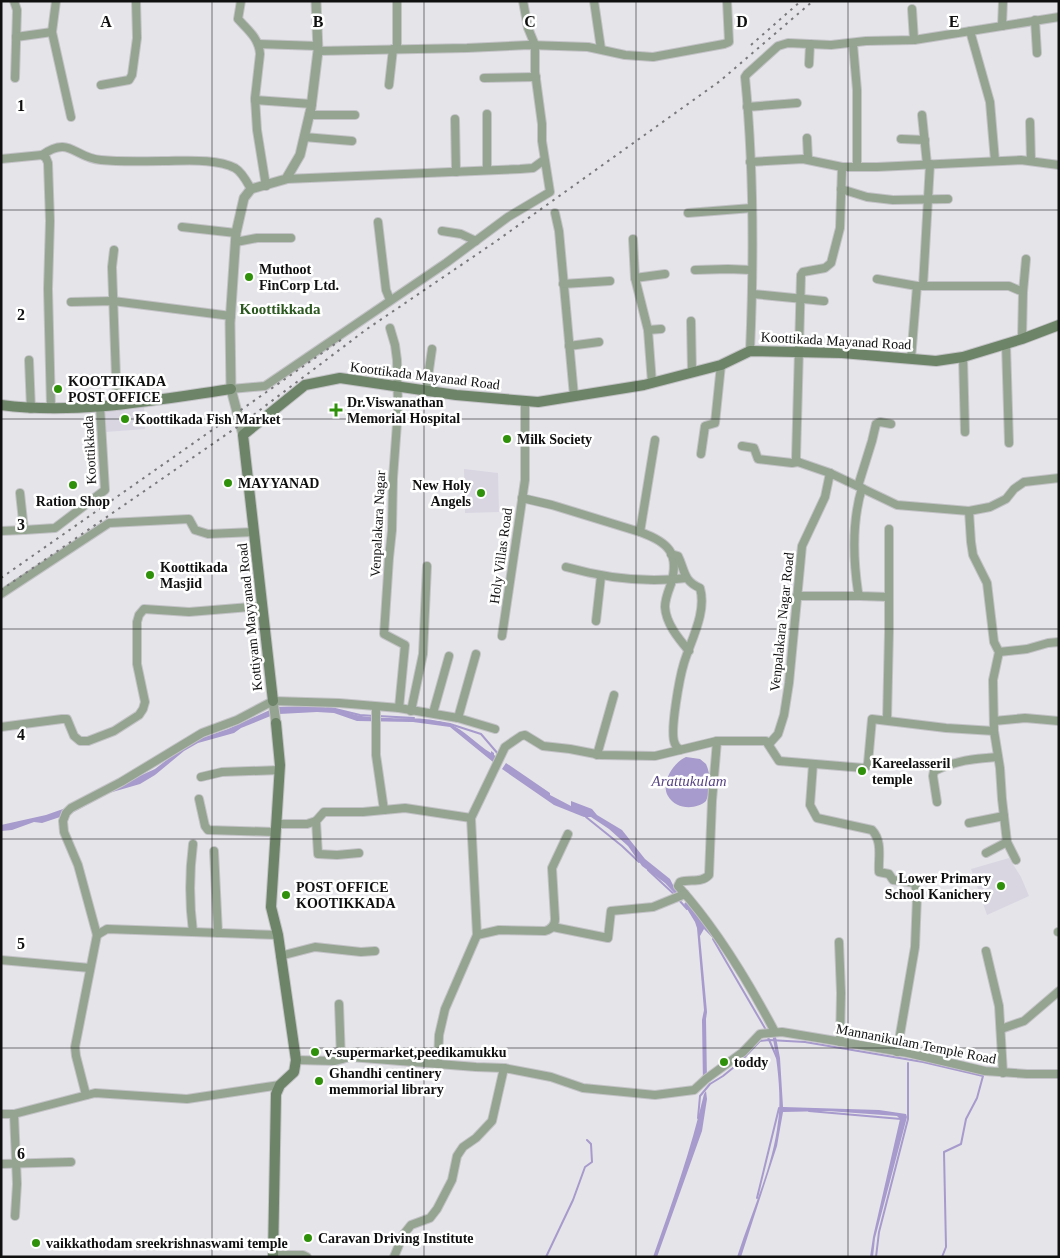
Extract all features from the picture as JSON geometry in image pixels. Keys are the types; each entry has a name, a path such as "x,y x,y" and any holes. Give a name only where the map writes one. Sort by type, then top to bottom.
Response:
{"main road":[{"name":"Koottikada Mayanad Road","path":"243,435 305,385 340,378 456,395 538,402 652,383 720,365 750,351 800,351 936,361 963,357 1059,326"},
{"path":"1,405 31,409 117,405 231,390"},
{"name":"Kottiyam Mayyanad Road","path":"243,435 273,701"},
{"name":"Kottiyam Mayyanad Road","path":"276,723 280,770 271,907 278,935 296,1060"},
{"path":"273,1256 276,1094 280,1085 294,1072 296,1060"}],"street":[{"path":"14,1 17,10 15,78"},
{"path":"56,1 52,32 72,117"},
{"path":"101,85 129,80 132,75 137,38 136,1"},
{"path":"241,1 238,19 248,28 258,44 260,54 255,100 257,130 266,186"},
{"path":"286,179 300,154 312,104 318,48 316,1"},
{"path":"389,85 395,49 397,1"},
{"path":"231,390 266,386 508,217 550,192 544,160 535,45 528,28 523,1"},
{"path":"594,1 601,49"},
{"path":"258,44 318,48 395,49 535,45 588,47 625,55 653,57 729,42 727,1"},
{"path":"1002,1 1002,26"},
{"path":"912,10 914,40"},
{"path":"750,351 753,294 752,208 744,77 778,46 783,44 831,45 853,44 866,41 914,40 1035,20 1059,18"},
{"path":"1035,20 1037,52"},
{"path":"970,31 990,102 995,162"},
{"path":"16,37 52,32"},
{"path":"809,64 810,44"},
{"path":"853,44 857,90 857,166"},
{"path":"484,78 536,77"},
{"path":"255,100 312,104"},
{"path":"747,107 797,103"},
{"path":"487,114 487,170"},
{"path":"310,115 355,115"},
{"path":"911,359 928,199 928,164 922,115"},
{"path":"455,118 456,172"},
{"path":"1030,122 1032,161"},
{"path":"304,137 352,142"},
{"path":"807,138 808,159"},
{"path":"901,138 925,140"},
{"path":"1,160 42,155 57,147 69,147 82,156 99,160 193,160 235,168 251,189 286,179 533,168 544,160"},
{"path":"42,155 46,158 48,164 50,221 48,288 51,408"},
{"path":"750,162 808,159 842,167 1032,161 1059,165"},
{"path":"798,462 796,460 800,299 803,272 825,268 831,263 840,228 842,167"},
{"name":"Kottiyam Mayyanad Road","path":"243,435 231,390 231,316 236,238 244,198 251,189"},
{"path":"841,190 867,197 893,200 948,199"},
{"path":"688,213 752,208"},
{"path":"555,212 559,231 574,396"},
{"path":"378,222 386,290 390,300"},
{"path":"182,227 236,238 292,238"},
{"path":"442,231 461,234 476,241"},
{"path":"633,239 635,278 648,330 652,383"},
{"path":"114,250 112,267 117,405"},
{"path":"1022,339 1026,259"},
{"path":"695,270 752,270"},
{"path":"635,278 665,274"},
{"path":"876,279 920,286 1009,286 1023,292"},
{"path":"563,284 610,281"},
{"path":"753,294 824,302"},
{"path":"71,302 113,301 231,316"},
{"path":"691,321 692,373"},
{"name":"Venpalakara Nagar","path":"390,328 395,345 398,410 384,634 405,645 399,708"},
{"path":"648,330 661,329"},
{"path":"569,346 599,342"},
{"path":"1006,344 1009,443"},
{"path":"426,391 432,349"},
{"path":"963,357 965,432"},
{"path":"29,360 31,409"},
{"path":"701,454 705,426 715,423 720,365"},
{"name":"Holy Villas Road","path":"502,636 525,480 525,401"},
{"name":"Koottikkada","path":"24,530 55,528 105,490 100,406"},
{"path":"860,596 857,589 854,543 855,516 860,487 876,424 880,422 891,424"},
{"path":"641,528 655,440"},
{"path":"742,446 754,448 758,459 798,462 830,473 897,505 970,511 990,507 1006,499 1014,489 1024,482 1059,478"},
{"name":"Venpalakara Nagar Road","path":"769,744 778,734 784,716 790,683 802,546 825,496 830,473"},
{"path":"1,531 24,530 20,492"},
{"path":"522,498 641,528 663,542 671,554 675,566 666,598 665,609 674,633 689,651"},
{"path":"970,511 973,556 987,583 994,642 998,652 992,680 994,731 1007,842 1016,860"},
{"path":"1,594 109,523 189,519 195,530 208,534 254,532"},
{"path":"887,720 889,529"},
{"path":"671,554 678,556 684,568 686,578 692,585 700,588 702,598 698,624 684,664 674,720 675,744 680,750"},
{"path":"411,710 423,654 427,566"},
{"path":"566,567 601,576 636,580 686,578"},
{"path":"596,621 601,576"},
{"path":"798,596 889,597"},
{"path":"1,727 67,719 74,736 80,741 88,741 110,733 139,716 143,709 144,702 138,664 137,622 139,615 144,609 189,612 263,606"},
{"path":"998,652 1027,650 1048,643 1059,642"},
{"path":"458,718 476,654"},
{"path":"433,713 449,656"},
{"path":"597,755 614,695"},
{"path":"86,1095 75,1047 97,935 78,865 64,832 63,821 66,813 76,804 121,782 202,733 237,720 273,701 339,703 376,708 399,708 458,718 496,729"},
{"name":"Kottiyam Mayyanad Road","path":"273,701 276,723"},
{"path":"376,708 376,755 384,810"},
{"path":"994,721 1025,718 1059,721"},
{"path":"438,1063 439,1035 445,1009 477,936 470,818 505,747 521,736 526,736 543,746 597,755 655,756 696,748 717,741 766,741 779,761 864,768 868,766 872,719 946,728 994,731"},
{"path":"717,741 709,875 707,878 699,880 680,882 678,886 721,940 762,1007 772,1033"},
{"path":"937,802 934,772 967,759 998,757"},
{"path":"813,764 810,805 817,818 826,822 872,830 876,834 880,847 879,872 889,874 893,880 915,883 917,897 915,947 897,1052"},
{"path":"201,777 222,772 280,770"},
{"path":"198,799 205,826 208,830 275,828 307,824 316,821 324,812 405,808 470,818"},
{"path":"969,823 1004,816"},
{"path":"316,821 318,854 359,853"},
{"path":"477,936 498,930 545,931 552,927 555,919 552,868 568,834"},
{"path":"986,853 1007,842"},
{"path":"193,844 189,873 189,899 193,932"},
{"path":"214,851 218,933"},
{"path":"552,927 608,938 611,911 653,907 685,894"},
{"path":"97,935 107,929 278,935"},
{"path":"839,942 840,1042"},
{"path":"280,956 316,947 362,952 376,951"},
{"path":"986,952 997,999 1001,1029 1003,1073"},
{"path":"1,960 90,968"},
{"path":"1001,1029 1024,1021 1059,991"},
{"path":"339,1004 341,1059"},
{"name":"Mannanikulam Temple Road","path":"504,1068 551,1077 582,1088 655,1095 694,1090 743,1052 760,1034 782,1032 897,1052 985,1071 1059,1074"},
{"path":"296,1060 335,1061 350,1057 504,1068 492,1121 476,1138 463,1147 458,1156 452,1180 437,1209 430,1218 411,1225 403,1235 394,1257"},
{"path":"1,1114 14,1114 95,1093 187,1099 280,1085"},
{"path":"14,1114 17,1184 15,1216"},
{"path":"1,1164 71,1162"},
{"path":"273,1256 303,1255 308,1257"}],"shaded area":[{"name":"Koottikada Fish Market","path":"144,406 145,429 106,432 104,409"},
{"name":"New Holy Angels","path":"464,469 498,473 499,512 465,513"},
{"name":"Lower Primary School Kanichery","path":"1009,858 1021,877 1029,896 987,915 971,869"}],"water":[{"path":"318,706 379,718 439,721 460,730 503,761 498,766 450,727 413,722 357,721 334,713 279,714 277,707"},
{"path":"272,709 273,715 241,728 234,733 198,743 184,751 155,775 140,784 109,793 72,813 42,823 34,822 12,830 1,831 1,825 46,815 80,803 155,769 190,742 228,729"},
{"name":"Arattukulam","path":"686,757 700,759 706,764 710,777 710,787 706,801 692,807 676,804 666,791 667,779 673,768"},
{"path":"506,763 550,793 550,795 571,806 571,801 592,809 597,815 622,830 645,859 685,894 682,901 665,883 642,866 628,846 609,829 591,817 584,817 554,805 502,769"},
{"path":"688,900 734,958 770,1015 775,1029 733,964 704,929 700,936 707,1012 707,1082 703,1085 702,1020 704,1010 697,928 684,904"},
{"path":"775,1032 780,1058 783,1107 879,1110 906,1114 907,1117 875,1238 873,1257 870,1257 873,1237 900,1119 897,1116 828,1111 783,1112 777,1146 741,1257 737,1257 767,1173 775,1139 779,1112 779,1090 772,1034"},
{"path":"706,1091 707,1099 702,1131 657,1257 653,1257 681,1176"}],"waterway":[{"path":"327,707 360,715 374,716"},
{"path":"378,716 414,718"},
{"path":"438,722 481,734 499,755"},
{"path":"586,817 639,862"},
{"path":"648,870 676,896"},
{"path":"679,900 687,909"},
{"path":"713,939 766,1030"},
{"path":"767,1035 777,1058"},
{"path":"698,1118 700,1096 710,1084 739,1063 760,1041 805,1042 923,1062 983,1076 977,1098 966,1119 961,1144 944,1152 946,1247 942,1257"},
{"path":"876,1257 879,1232 908,1119 908,1063"},
{"path":"757,1198 779,1108"},
{"path":"809,1111 901,1119"},
{"path":"546,1257 573,1200 585,1167 592,1162 591,1144 587,1140"}],"railway":[{"path":"751,45 801,1"},
{"path":"1,590 240,425 367,329 495,242 720,81 813,1"},
{"path":"1,578 345,337"}],"place":[{"name":"Muthoot FinCorp Ltd.","path":"249,277"},
{"name":"KOOTTIKADA POST OFFICE","path":"58,389"},
{"name":"Dr.Viswanathan Memorial Hospital","path":"336,410"},
{"name":"Koottikada Fish Market","path":"125,419"},
{"name":"Milk Society","path":"507,439"},
{"name":"MAYYANAD","path":"228,483"},
{"name":"Ration Shop","path":"73,485"},
{"name":"New Holy Angels","path":"481,493"},
{"name":"Koottikada Masjid","path":"150,575"},
{"name":"Kareelasseril temple","path":"862,771"},
{"name":"Lower Primary School Kanichery","path":"1001,886"},
{"name":"POST OFFICE KOOTIKKADA","path":"286,895"},
{"name":"v-supermarket,peedikamukku","path":"315,1052"},
{"name":"toddy","path":"724,1062"},
{"name":"Ghandhi centinery memmorial library","path":"319,1081"},
{"name":"Caravan Driving Institute","path":"308,1238"},
{"name":"vaikkathodam sreekrishnaswami temple","path":"36,1243"}],"district":[{"name":"Koottikkada","path":"280,309"}]}
